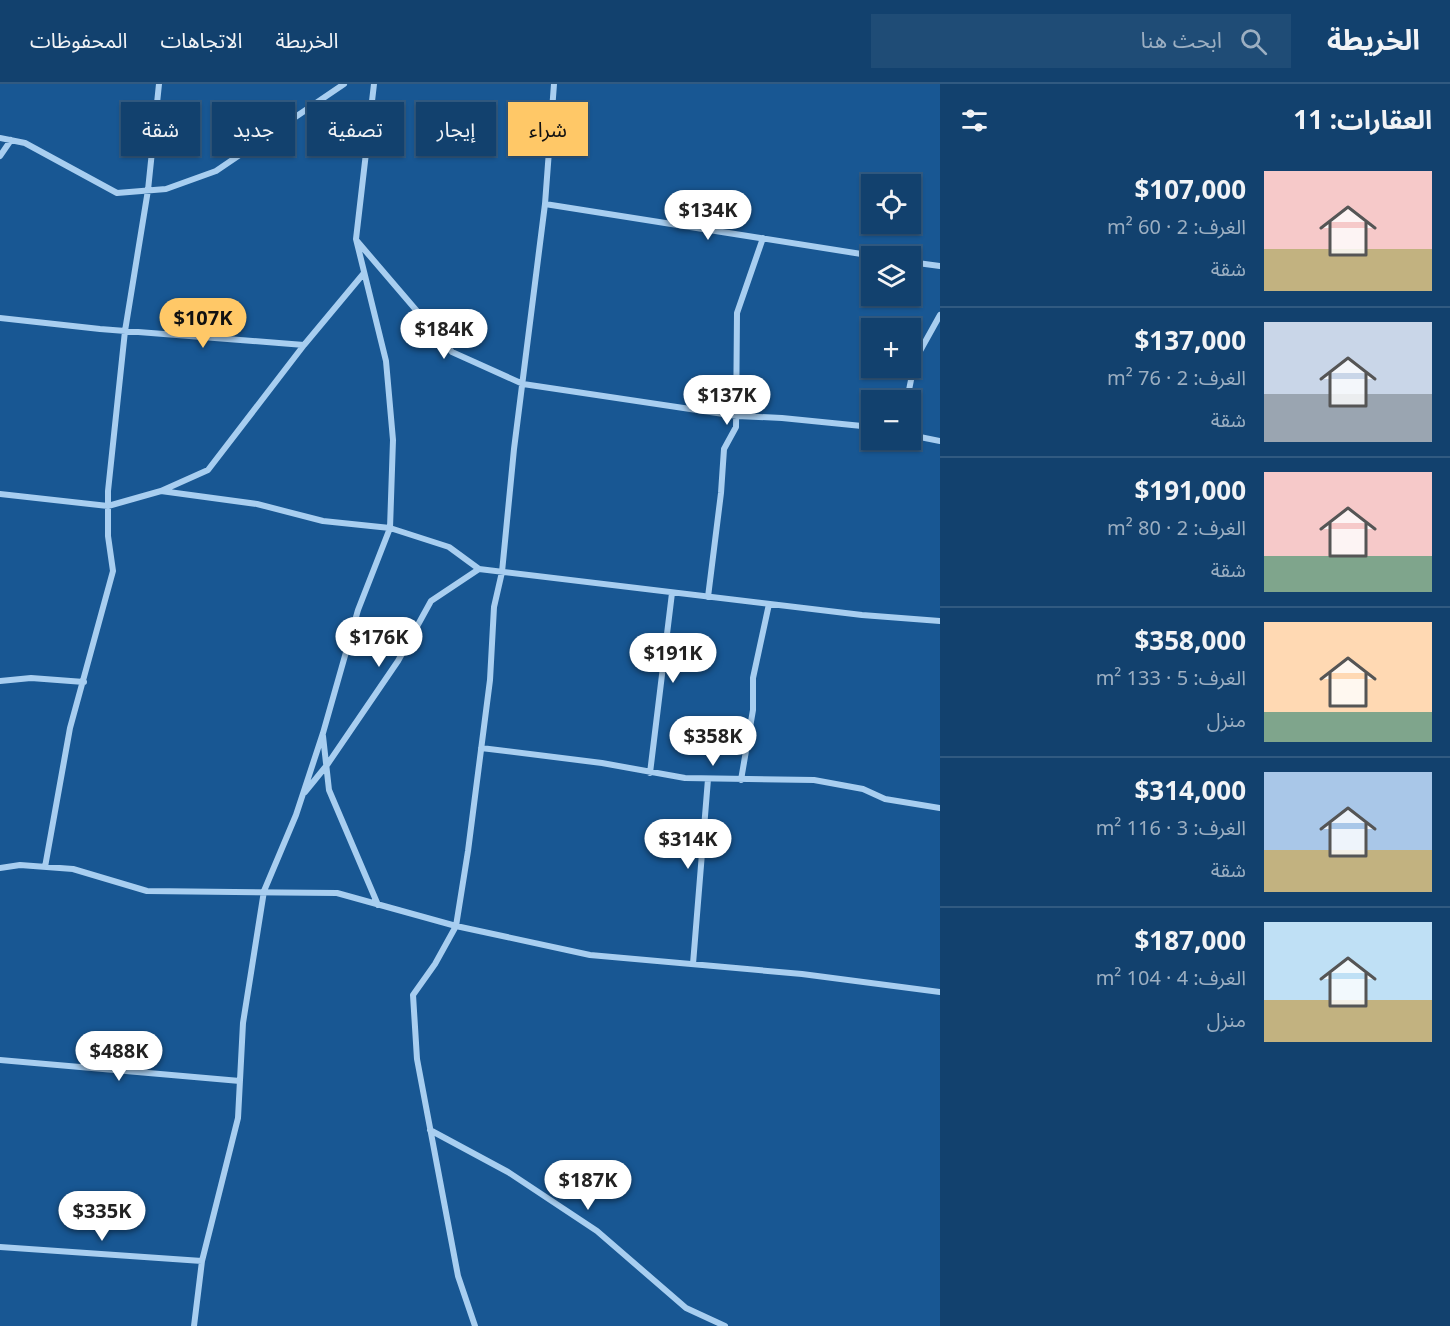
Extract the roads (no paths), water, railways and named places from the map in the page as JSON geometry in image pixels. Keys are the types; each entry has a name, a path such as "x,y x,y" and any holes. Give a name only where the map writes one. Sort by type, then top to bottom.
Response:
{"street":[{"path":"45,867 69,728 84,682 113,571 108,536 108,506 125,331 148,190 159,84"},
{"path":"0,138 25,143 69,164 117,193 166,189 216,171 344,84"},
{"path":"194,1326 202,1261 238,1118 243,1023 264,891 302,795 323,733 358,610 390,528 393,440 386,361 356,239 374,84"},
{"path":"475,1326 458,1276 430,1130 417,1059 413,995 435,964 456,926 490,680 494,607 502,572 522,384 545,204 555,84"},
{"path":"0,156 11,140"},
{"path":"545,204 861,254"},
{"path":"708,597 724,449 736,427 737,313 763,238"},
{"path":"356,239 452,352 522,384 737,416 782,418 861,427"},
{"path":"921,263 940,266"},
{"path":"0,494 108,506 160,491 207,470 304,345 364,273"},
{"path":"909,390 915,360 940,315"},
{"path":"0,318 125,331 304,345"},
{"path":"921,437 940,441"},
{"path":"160,491 257,504 323,521 390,528 449,546 479,569 769,604 940,621"},
{"path":"302,795 327,765 398,661 431,601 479,569"},
{"path":"650,773 672,593"},
{"path":"741,780 753,710 753,678 769,604"},
{"path":"0,681 31,678 84,682"},
{"path":"323,733 329,790 378,905"},
{"path":"480,748 602,763 650,773 708,779 814,780 863,789 885,799 940,808"},
{"path":"693,964 708,779"},
{"path":"0,868 20,865 73,869 147,891 337,893 456,926 590,955 802,974 940,992"},
{"path":"0,1060 240,1081"},
{"path":"430,1130 508,1172 597,1231 686,1308 725,1326"},
{"path":"0,1247 202,1261"}]}
